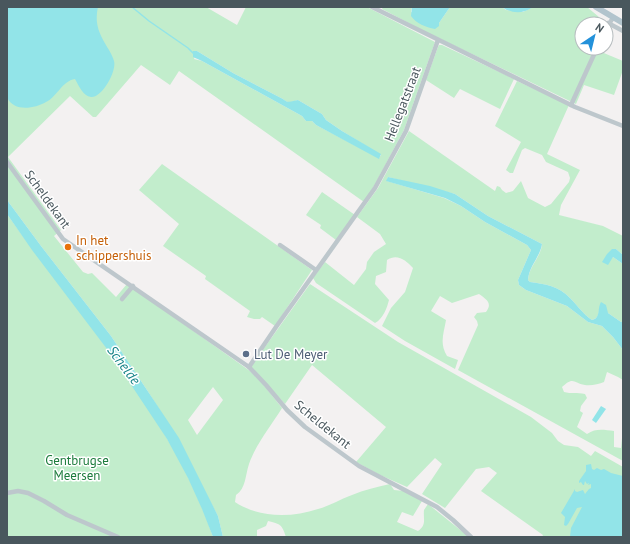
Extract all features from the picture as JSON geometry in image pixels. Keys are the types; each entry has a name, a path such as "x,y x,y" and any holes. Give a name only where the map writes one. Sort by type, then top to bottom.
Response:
{"main road":[{"path":"596,7 610,16"},
{"path":"614,18 623,23"}],"street":[{"path":"372,7 571,105 574,108 623,126"},
{"path":"614,26 623,31"},
{"name":"Hellegatstraat","path":"249,367 375,188 406,131 438,40"},
{"path":"571,105 593,56"},
{"name":"Scheldekant","path":"7,162 63,239 249,367 287,410 305,427 359,466 437,507 471,537"},
{"path":"280,245 316,270"},
{"path":"122,299 133,286"},
{"path":"7,493 18,491 28,493 67,514 118,537"}],"green space":[{"path":"7,7 206,7 237,25 246,7 367,7 435,42 404,130 364,202 179,71 170,85 141,65 96,117 93,117 70,96 8,157 61,230 54,236 83,272 88,274 92,273 116,297 127,284 250,371 262,383 282,408 264,435 252,457 242,489 236,495 235,502 254,511 265,514 297,514 322,508 357,493 390,484 394,490 404,491 422,501 413,516 402,512 397,522 418,531 424,524 424,510 428,504 469,537 286,537 280,525 268,521 266,526 257,530 257,536 255,537 223,537 218,516 161,412 147,390 111,336 7,200","holes":["197,51 233,73 287,102 298,100 322,114 326,120 381,155 379,158 316,125 312,121 306,121 302,116 202,61 194,59","213,387 223,400 197,435 188,420"]},
{"path":"383,7 412,7 411,12 439,23 450,7 502,7 506,10 523,12 533,7 587,7 598,16 574,16 574,56 611,56 623,61 623,70 614,95 584,85 576,104 424,31 382,9"},
{"path":"439,45 442,45 514,79 500,109 460,89 454,98 426,80"},
{"path":"517,81 569,105 547,154 580,170 561,205 559,215 603,226 623,236 623,255 616,249 610,259 613,257 623,264 623,322 599,309 598,316 592,320 583,313 566,294 556,288 530,282 528,280 529,275 540,253 542,244 488,216 455,194 388,177 387,181 444,198 461,206 485,222 527,245 531,250 518,280 519,285 526,290 567,306 588,322 602,326 613,337 623,350 623,380 607,372 604,382 602,383 587,385 571,381 562,387 564,392 585,394 587,398 581,406 580,411 583,413 577,427 587,434 597,430 614,431 614,447 621,448 623,428 623,461 458,370 478,325 474,317 477,313 486,312 489,306 488,302 479,294 452,303 440,296 431,311 446,320 443,347 447,356 458,360 455,369 405,341 382,326 391,308 405,292 413,268 401,258 394,257 387,260 386,272 376,276 375,284 389,300 386,310 375,323 316,283 313,278 325,262 354,285 366,269 367,262 374,252 386,244 380,234 357,217 378,188 409,131 495,191 497,186 506,193 513,191 521,181 528,198 545,207 551,204 569,182 570,178 568,172 546,162 542,155 525,148 522,150 513,173 506,170 521,142 495,126"},
{"path":"162,164 312,270 275,326 262,317 260,319 254,319 247,317 250,311 205,279 206,276 163,246 179,224 139,190"},
{"path":"322,192 355,215 336,240 320,228 321,225 306,215"},
{"name":"Gentbrugse Meersen","path":"7,214 122,369 149,410 174,451 196,493 213,537 7,537"},
{"path":"310,284 398,342 531,417 552,433 558,441 564,445 578,447 591,456 595,451 623,467 623,537 542,537 543,535 481,491 497,473 489,467 476,469 445,508 422,494 442,464 435,458 407,487 356,462 386,427 312,365 285,404 252,368 252,365"}],"water":[{"path":"7,7 98,7 97,25 114,61 111,77 104,89 95,96 88,96 75,79 70,80 50,100 36,106 24,108 10,102 7,97"},
{"path":"412,7 450,7 439,23 439,26 435,29 422,25 413,19 411,16"},
{"path":"502,7 533,7 525,11 514,12"},
{"path":"193,51 197,51 233,73 287,101 290,102 298,100 322,114 326,120 342,131 381,154 379,159 316,125 312,121 306,121 302,116 193,57"},
{"path":"388,177 430,186 455,194 488,216 542,244 530,270 528,280 530,282 556,288 566,294 583,313 592,320 598,315 601,302 606,305 608,313 623,322 623,350 602,326 588,322 567,306 526,290 519,285 518,280 531,250 527,245 445,198 386,181"},
{"name":"Schelde","path":"7,200 111,336 179,438 218,516 223,537 213,537 188,478 167,439 110,353 32,250 7,214"},
{"path":"612,249 616,249 623,255 623,264 613,257 608,265 602,262"},
{"path":"601,406 606,409 596,423 592,420"},
{"path":"591,464 592,469 594,470 597,468 601,470 604,469 611,473 623,476 623,537 570,537 571,528 582,507 577,508 568,524 566,526 564,525 565,517 561,513 575,489 577,492 583,490 585,494 591,488 591,484 588,485 589,483 587,484 585,481 583,485 581,482 579,483 579,481 586,471 586,465"}],"waterway":[{"path":"132,7 194,54"}],"place":[{"name":"In het schippershuis","path":"68,247"},
{"name":"Lut De Meyer","path":"246,354"}]}
